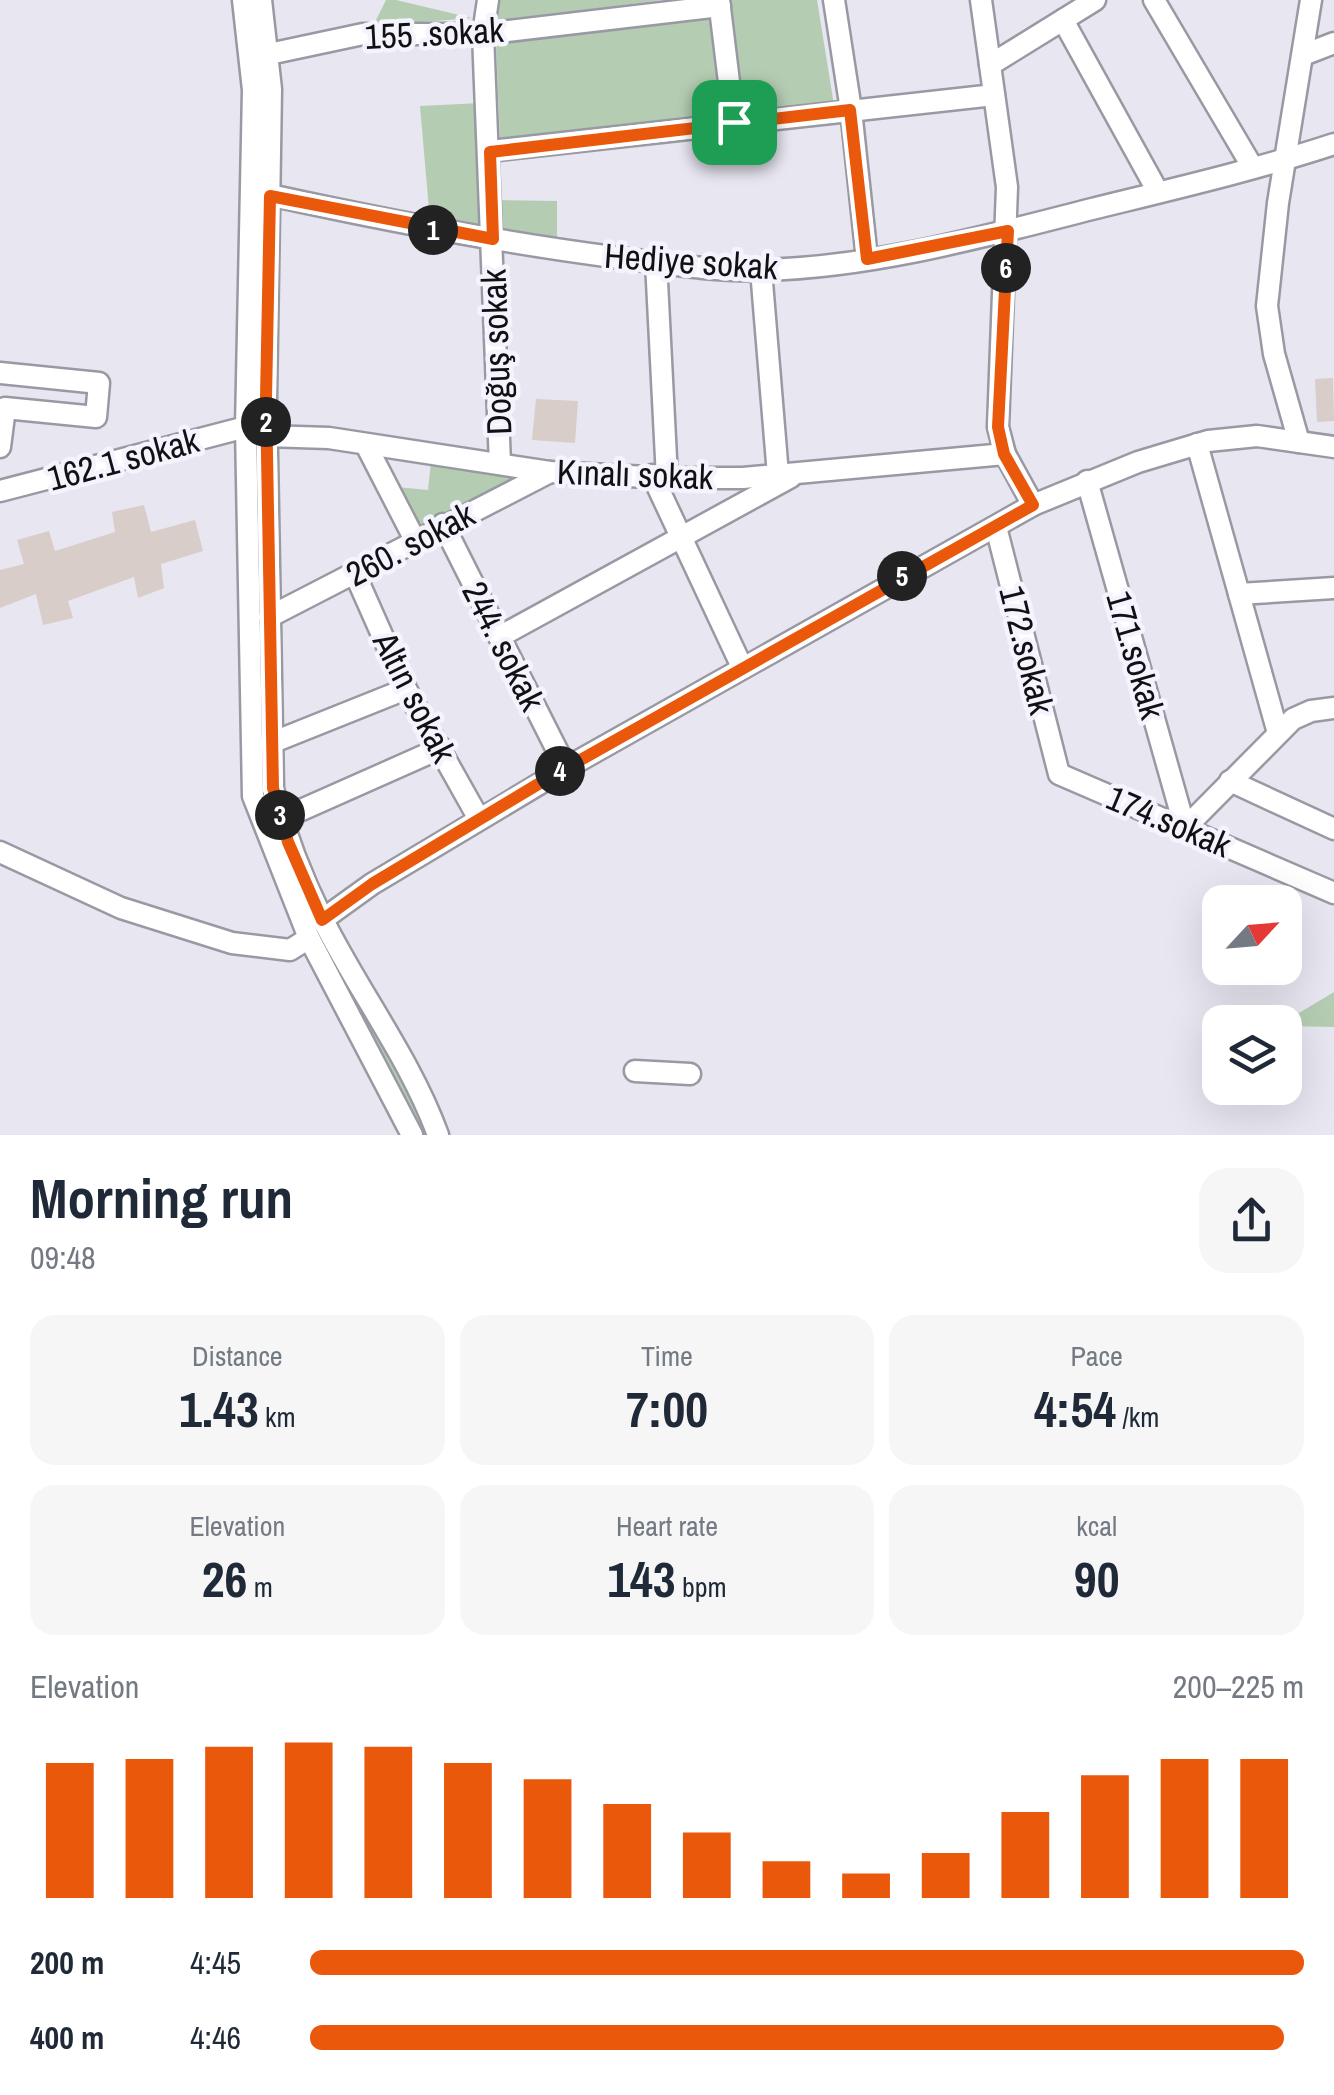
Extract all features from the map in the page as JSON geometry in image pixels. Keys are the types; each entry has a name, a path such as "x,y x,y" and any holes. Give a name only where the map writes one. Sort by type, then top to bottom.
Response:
{"street":[{"path":"244,0 253,90 246,426 254,796 309,938 412,1135"},
{"path":"261,0 269,54 266,436 273,788 281,819 322,920 389,1036 438,1135"},
{"name":"Doğuş sokak","path":"488,0 483,34 500,464"},
{"path":"834,0 867,259"},
{"path":"980,0 1007,186 998,427 1004,454 1033,505"},
{"path":"990,65 1095,0"},
{"path":"1154,0 1253,168"},
{"path":"1299,442 1274,354 1267,306 1311,0"},
{"path":"719,3 734,122"},
{"name":"155 .sokak","path":"269,54 362,34 483,34 719,3"},
{"path":"1063,20 1158,192"},
{"path":"1303,56 1334,43"},
{"path":"490,152 994,95"},
{"name":"Hediye sokak","path":"270,196 493,239 656,262 761,270 867,259 1008,231 1334,144"},
{"path":"656,262 659,477 682,539 742,667"},
{"path":"499,636 682,539 788,474 761,270"},
{"path":"0,374 99,383 96,417 2,408 0,448"},
{"name":"162.1 sokak","path":"0,491 246,426"},
{"name":"Kınalı sokak","path":"266,436 329,438 550,472 659,477 788,474 1004,454"},
{"path":"322,920 372,884 566,768 1033,505 1087,481 1197,444 1257,436 1334,447"},
{"path":"1197,444 1278,733"},
{"path":"366,445 415,540"},
{"name":"260. sokak","path":"269,616 550,472"},
{"name":"171.sokak","path":"1087,481 1185,828"},
{"name":"244. sokak","path":"444,524 566,768"},
{"name":"172.sokak","path":"996,526 1059,774"},
{"name":"Altın sokak","path":"355,574 406,690 479,819"},
{"path":"1239,594 1334,588"},
{"path":"271,743 406,690"},
{"path":"1185,828 1293,719 1310,710 1334,708"},
{"path":"281,819 441,748"},
{"name":"174.sokak","path":"1059,774 1334,893"},
{"path":"1230,781 1334,829"},
{"path":"0,852 120,908 232,943 290,950 309,938"},
{"path":"635,1072 690,1074"}],"green space":[{"path":"386,0 396,0 472,18 373,26"},
{"path":"498,0 661,0 494,22"},
{"path":"730,0 817,0 834,105 745,116"},
{"path":"712,19 726,116 500,141 496,43"},
{"path":"481,103 487,228 430,221 420,106"},
{"path":"498,200 557,201 557,241 499,232"},
{"path":"431,462 525,475 419,529 397,487 428,490"},
{"path":"323,942 428,1135 419,1135 320,943"},
{"path":"1334,992 1334,1027 1302,1026 1302,1011"}],"building":[{"path":"1333,378 1334,421 1317,422 1315,379"},
{"path":"536,399 578,401 575,443 532,440"},
{"path":"144,505 151,532 195,520 203,551 161,564 164,588 138,598 134,577 68,601 73,618 43,625 36,594 0,608 0,570 24,564 17,540 49,531 55,551 115,532 112,512"}],"route":[{"path":"850,110 867,259 1008,231 998,427 1004,454 1033,505 466,826 322,920 288,842 273,788 266,398 270,196 493,239 490,152 734,122 850,110"}]}
